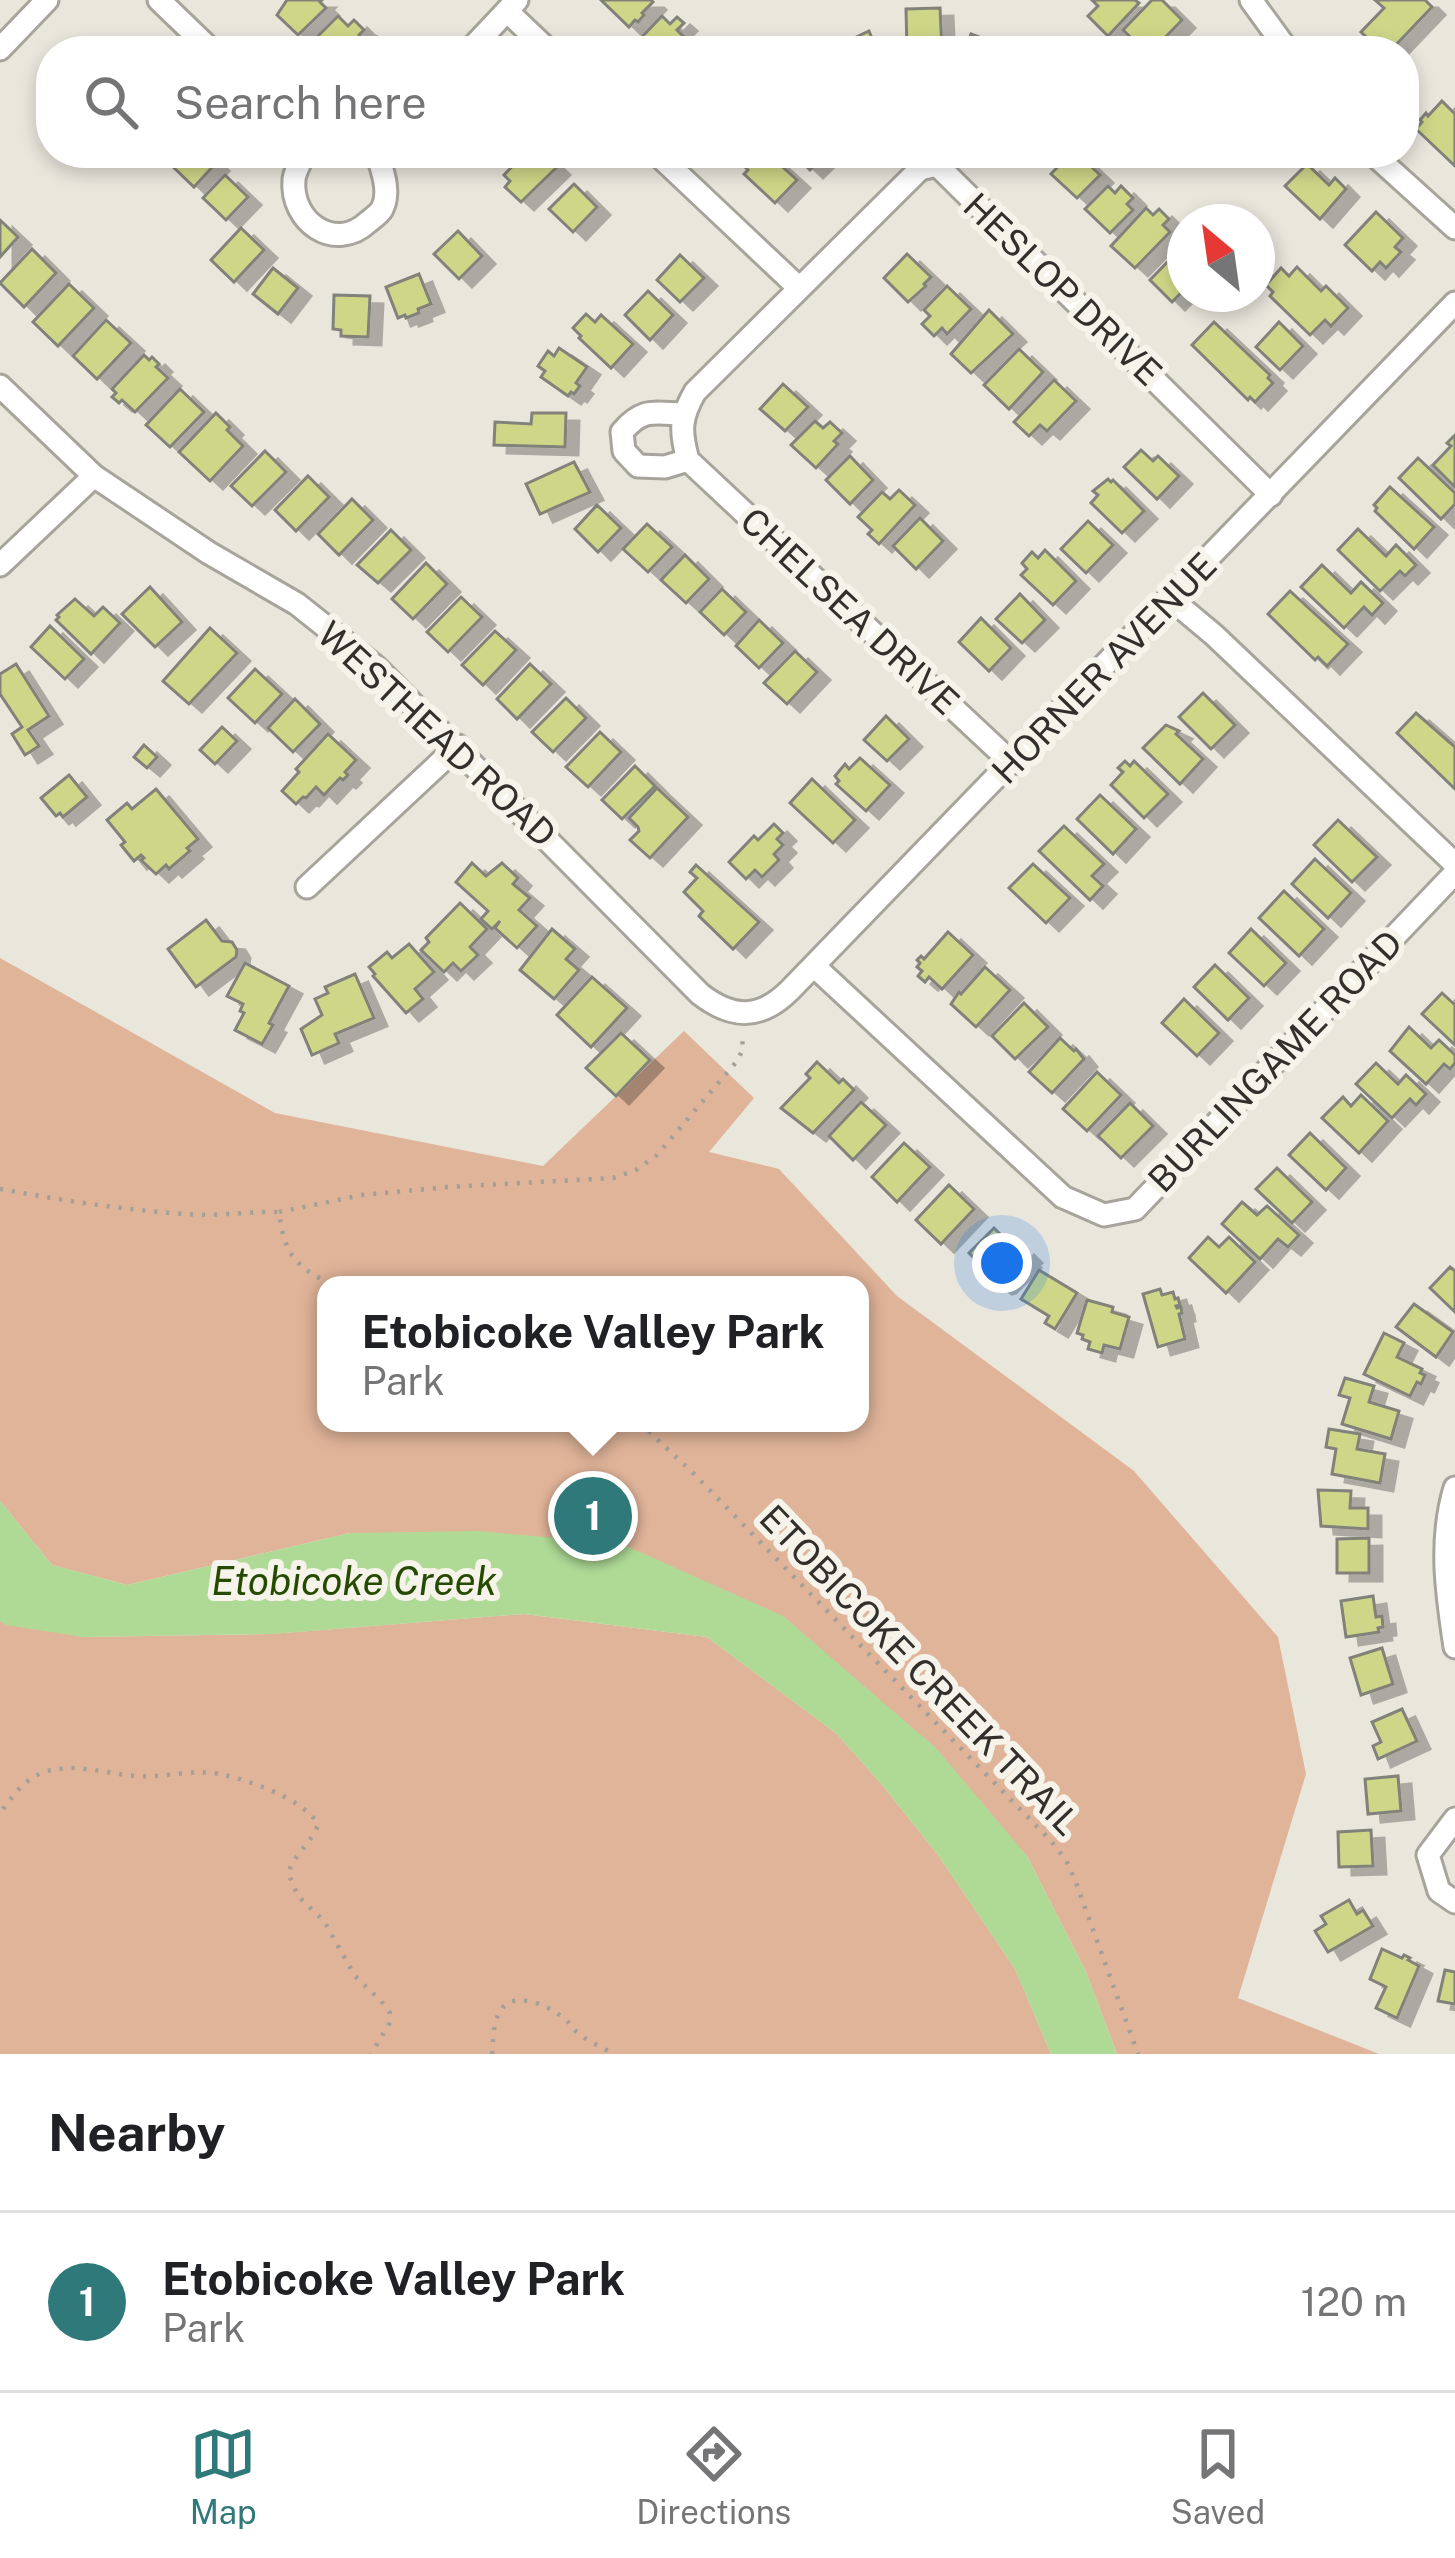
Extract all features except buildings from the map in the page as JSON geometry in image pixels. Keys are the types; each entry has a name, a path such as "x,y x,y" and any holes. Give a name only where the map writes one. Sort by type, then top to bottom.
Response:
{"street":[{"path":"0,49 47,0"},
{"path":"159,0 196,36"},
{"path":"1251,0 1277,36"},
{"path":"483,36 512,5 537,36"},
{"path":"298,168 294,178 298,208 320,232 346,236 382,208 386,183 382,168"},
{"path":"672,168 799,288 694,392 682,414 688,460 665,467 638,466 624,451 622,432 634,418 682,414"},
{"name":"HESLOP DRIVE","path":"799,288 924,168"},
{"name":"HESLOP DRIVE","path":"940,168 1271,495"},
{"path":"1389,168 1455,228"},
{"name":"HORNER AVENUE","path":"741,1015 779,1001 1455,303"},
{"name":"WESTHEAD ROAD","path":"0,386 94,476 209,553 297,604 376,667 700,994 719,1009 741,1015"},
{"name":"CHELSEA DRIVE","path":"688,460 1012,763"},
{"path":"0,565 94,476"},
{"path":"1171,599 1455,869"},
{"path":"307,887 458,746"},
{"name":"BURLINGAME ROAD","path":"814,966 1063,1197 1104,1215 1135,1209 1455,869"},
{"path":"1455,1488 1444,1578 1455,1647"},
{"path":"1455,1820 1428,1855 1439,1891 1455,1902"}],"path":[{"path":"0,1189 191,1215 279,1212 362,1195 613,1178 657,1155 738,1060 743,1048 741,1015"},
{"path":"279,1212 290,1253 301,1268 317,1276"},
{"name":"ETOBICOKE CREEK TRAIL","path":"650,1432 1051,1840 1075,1880 1138,2054"},
{"path":"3,1809 28,1779 77,1768 143,1777 215,1773 304,1807 318,1825 288,1873 298,1896 324,1922 355,1976 390,2013 389,2024 371,2054"},
{"path":"492,2054 500,2011 515,2000 548,2008 614,2054"}],"shaded area":[{"path":"0,958 275,1113 543,1166 684,1031 754,1098 709,1152 779,1169 897,1296 1134,1471 1278,1637 1306,1774 1238,1998 1379,2054 1117,2054 1086,1972 1027,1856 783,1616 350,1533 127,1585 52,1565 0,1501"},
{"path":"524,1614 707,1637 837,1734 938,1855 1015,1969 1051,2054 0,2054 0,1621 83,1637 271,1634"}],"water":[{"name":"Etobicoke Creek","path":"0,1501 52,1565 127,1585 350,1533 478,1531 622,1544 783,1616 936,1748 1027,1856 1086,1972 1117,2054 1051,2054 1015,1969 938,1855 883,1786 837,1734 707,1637 524,1614 272,1634 83,1637 6,1625 0,1621"}],"place":[{"name":"Etobicoke Valley Park","path":"593,1516"}]}
